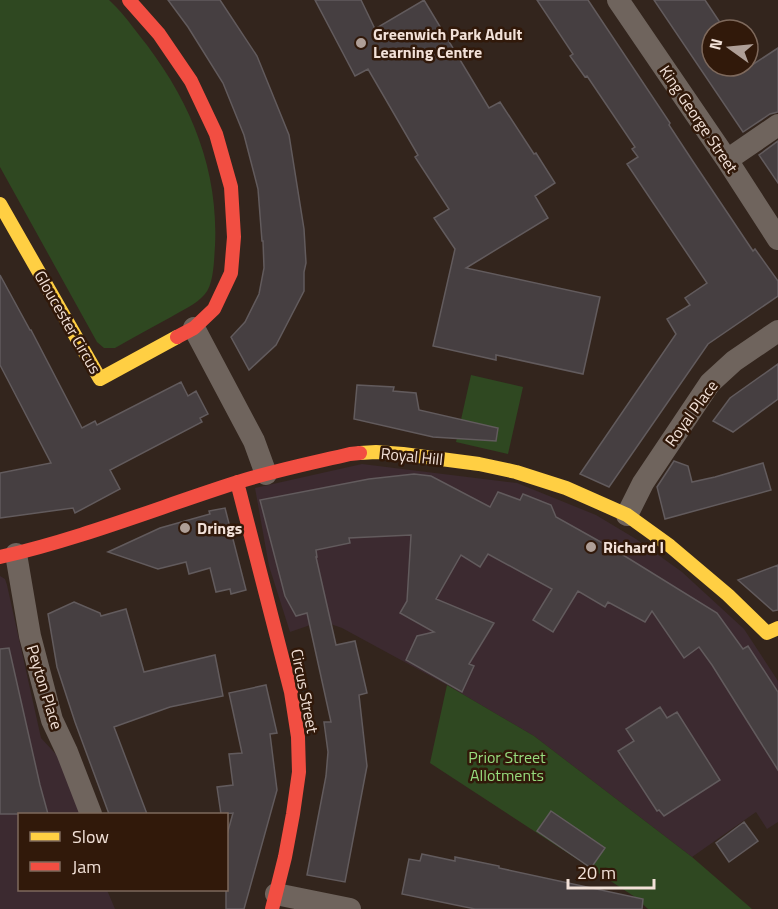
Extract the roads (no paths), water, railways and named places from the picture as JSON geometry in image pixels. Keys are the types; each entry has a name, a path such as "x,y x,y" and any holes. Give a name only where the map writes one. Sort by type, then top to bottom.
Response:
{"street":[{"name":"Gloucester Circus","path":"0,204 100,379 194,328 214,309 231,273 234,237 231,187 216,134 190,81 159,34 129,0"},
{"name":"King George Street","path":"618,0 778,239"},
{"path":"727,160 778,125"},
{"path":"194,328 254,441 266,474"},
{"name":"Royal Place","path":"627,515 643,483 710,383 734,361 778,331"},
{"name":"Royal Hill","path":"8,556 266,474 350,454 376,452 403,454 479,464 516,472 566,488 627,515 703,573 774,637"},
{"name":"Circus Street","path":"237,482 291,692 298,737 299,772 293,814 274,901"},
{"name":"Peyton Place","path":"8,556 52,720 91,813"},
{"path":"274,901 350,909"}],"place":[{"name":"Greenwich Park Adult Learning Centre","path":"361,43"},
{"name":"Drings","path":"185,528"},
{"name":"Richard I","path":"591,547"}],"park label":[{"name":"Prior Street Allotments","path":"507,766"}]}
